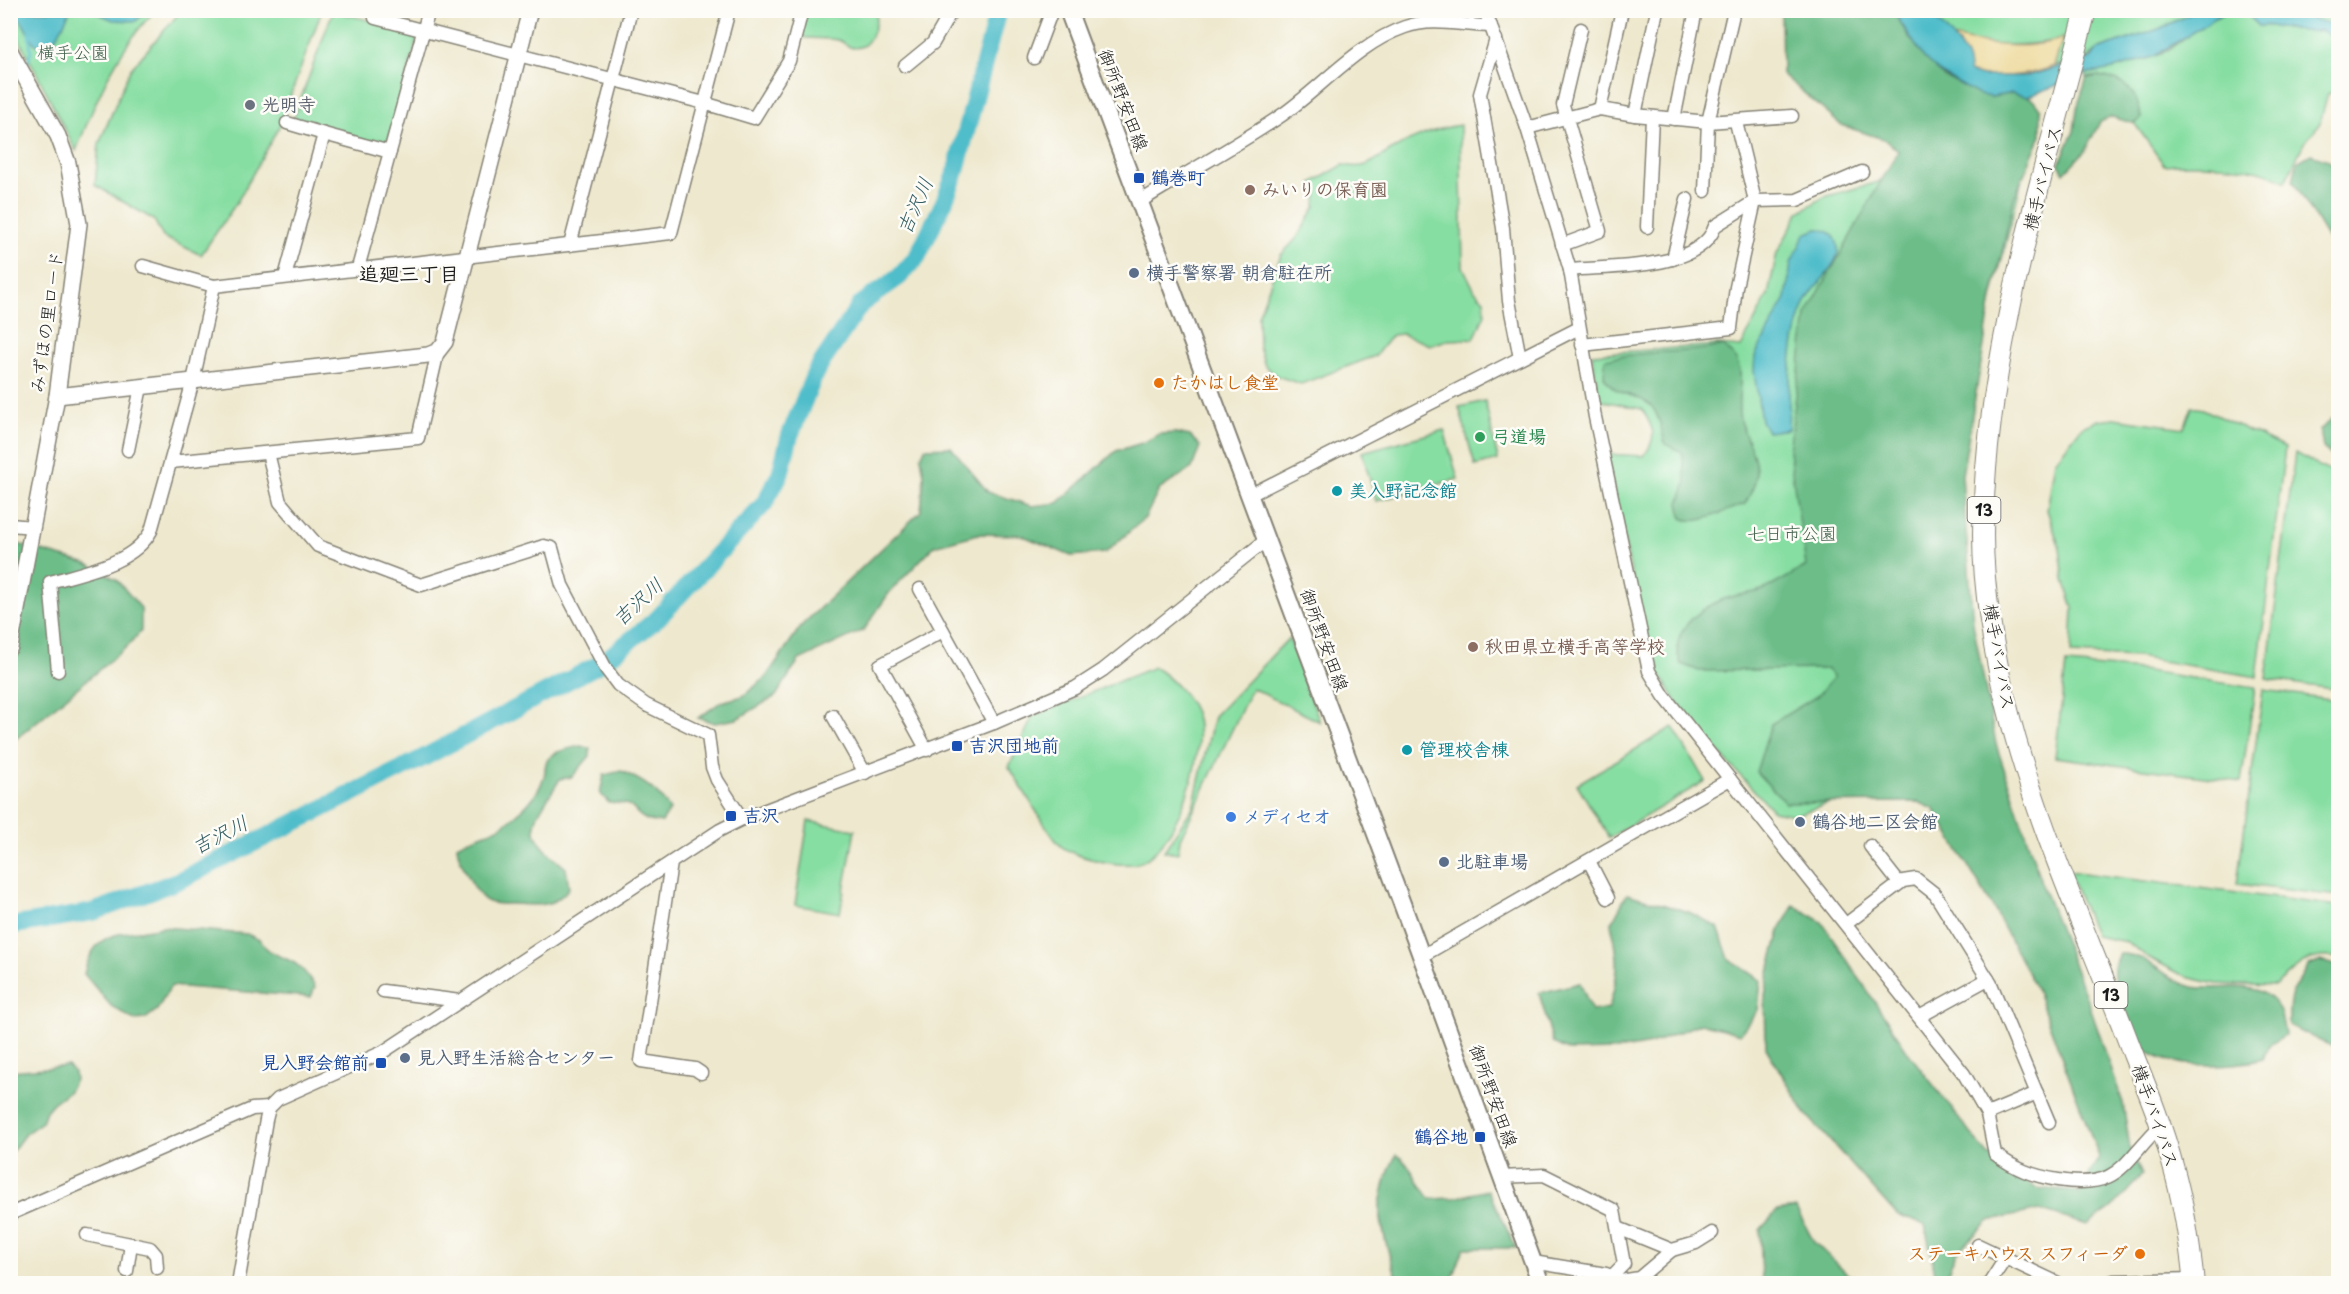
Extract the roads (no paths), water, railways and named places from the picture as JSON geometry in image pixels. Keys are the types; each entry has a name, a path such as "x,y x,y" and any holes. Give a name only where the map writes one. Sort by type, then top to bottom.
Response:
{"highway":[{"name":"横手バイパス","path":"2086,10 2011,306 1999,367 1985,472 1984,550 1995,652 2019,746 2039,811 2161,1125 2188,1230 2194,1281"}],"main road":[{"name":"御所野安田線","path":"1068,10 1422,956 1540,1284"}],"street":[{"path":"358,268 429,10"},
{"path":"171,462 418,438 438,351 445,342 530,10"},
{"path":"570,245 631,10"},
{"path":"143,266 214,286 671,233 729,10"},
{"path":"375,18 754,118 789,61 802,10"},
{"path":"905,66 933,44 952,10"},
{"path":"1034,58 1052,10"},
{"path":"1485,10 1527,128 1570,270 1582,345 1649,671 1664,696 1964,1074 1987,1114 1995,1154 2014,1167 2037,1177 2078,1183 2096,1183 2110,1176 2135,1156 2161,1125"},
{"path":"1600,109 1622,10"},
{"path":"1635,115 1657,10"},
{"path":"1674,119 1696,10"},
{"path":"1706,191 1708,122 1734,10"},
{"path":"2039,10 2051,10"},
{"path":"1141,201 1282,115 1371,44 1403,27 1423,22 1446,21 1491,26"},
{"path":"1562,245 1600,231 1563,105 1581,29"},
{"path":"1496,39 1480,94 1503,228 1509,301 1520,358"},
{"name":"みずほの里ロード","path":"10,51 61,145 68,163 79,224 57,396 10,647"},
{"path":"1527,128 1600,109 1708,122 1736,122 1792,116"},
{"path":"1647,227 1652,117"},
{"path":"1582,345 1731,328 1736,287 1755,201 1736,122"},
{"path":"287,123 390,152"},
{"path":"285,277 324,134"},
{"path":"1570,270 1660,262 1683,256 1712,237 1715,226 1755,201 1797,200 1862,172"},
{"path":"1673,259 1687,199"},
{"path":"58,671 50,582 104,566 145,542 151,531 193,381 214,286"},
{"path":"1250,495 1580,328"},
{"path":"57,396 428,355 438,351"},
{"path":"128,450 141,387"},
{"path":"268,453 280,502 318,546 421,585 544,546 552,548 562,585 606,669 618,685 646,705 708,735 715,773 742,819"},
{"path":"10,525 33,527"},
{"path":"238,1284 269,1108 278,1099 383,1052 671,862 742,819 927,750 1075,688 1102,670 1266,540"},
{"path":"920,589 994,723"},
{"path":"927,750 880,665 943,631"},
{"path":"833,716 866,773"},
{"path":"1422,956 1730,779"},
{"path":"1870,846 1899,883"},
{"path":"1589,861 1608,898"},
{"path":"671,862 641,1060 695,1069 701,1073"},
{"path":"1846,924 1899,883 1916,879 1935,894 1988,979 2049,1122"},
{"path":"1919,1017 1988,979"},
{"path":"383,991 460,1001"},
{"path":"1987,1114 2037,1093"},
{"path":"10,1214 252,1108 269,1108"},
{"path":"1502,1177 1544,1175 1614,1210 1624,1264 1611,1277"},
{"path":"1618,1227 1672,1250"},
{"path":"1533,1262 1621,1281 1639,1278 1672,1250 1696,1242 1712,1233"},
{"path":"87,1235 154,1250 157,1268"},
{"path":"127,1271 130,1244"},
{"path":"1978,1245 2058,1283"},
{"path":"1989,1284 2005,1259"},
{"path":"2104,1284 2113,1281 2194,1281"}],"water":[{"path":"16,11 70,11 56,37 40,47 33,42"},
{"path":"92,11 147,11 136,21 113,20"},
{"path":"1893,11 1929,11 1960,47 1968,63 1969,72 1982,76 2027,76 2091,58 2097,50 2159,29 2196,11 2285,11 2338,26 2338,39 2320,30 2305,31 2259,26 2248,15 2225,12 2153,57 2114,69 2086,74 2027,97 2012,93 1992,97 1979,95 1940,73 1924,58"},
{"path":"1817,229 1825,230 1834,236 1838,248 1837,254 1831,268 1809,296 1800,317 1791,364 1788,429 1768,432 1761,421 1754,371 1755,356 1786,298 1791,263 1805,234"}],"waterway":[{"name":"吉沢川","path":"10,926 93,912 178,881 423,758 603,662 658,618 764,504 780,474 790,435 816,371 861,304 899,277 917,257 955,174 998,10"},
{"path":"26,65 31,53 29,32"}],"place":[{"name":"光明寺","path":"250,105"},
{"name":"鶴巻町","path":"1139,178"},
{"name":"みいりの保育園","path":"1250,190"},
{"name":"横手警察署 朝倉駐在所","path":"1134,273"},
{"name":"たかはし食堂","path":"1159,383"},
{"name":"弓道場","path":"1480,437"},
{"name":"美入野記念館","path":"1337,491"},
{"name":"秋田県立横手高等学校","path":"1473,647"},
{"name":"吉沢団地前","path":"957,746"},
{"name":"管理校舎棟","path":"1407,750"},
{"name":"吉沢","path":"731,816"},
{"name":"メディセオ","path":"1231,817"},
{"name":"鶴谷地二区会館","path":"1800,822"},
{"name":"北駐車場","path":"1444,862"},
{"name":"見入野生活総合センター","path":"405,1058"},
{"name":"見入野会館前","path":"381,1063"},
{"name":"鶴谷地","path":"1480,1137"},
{"name":"ステーキハウス スフィーダ","path":"2140,1254"}],"district":[{"name":"追廻三丁目","path":"409,274"}],"park label":[{"name":"横手公園","path":"73,53"},
{"name":"七日市公園","path":"1792,534"}]}
